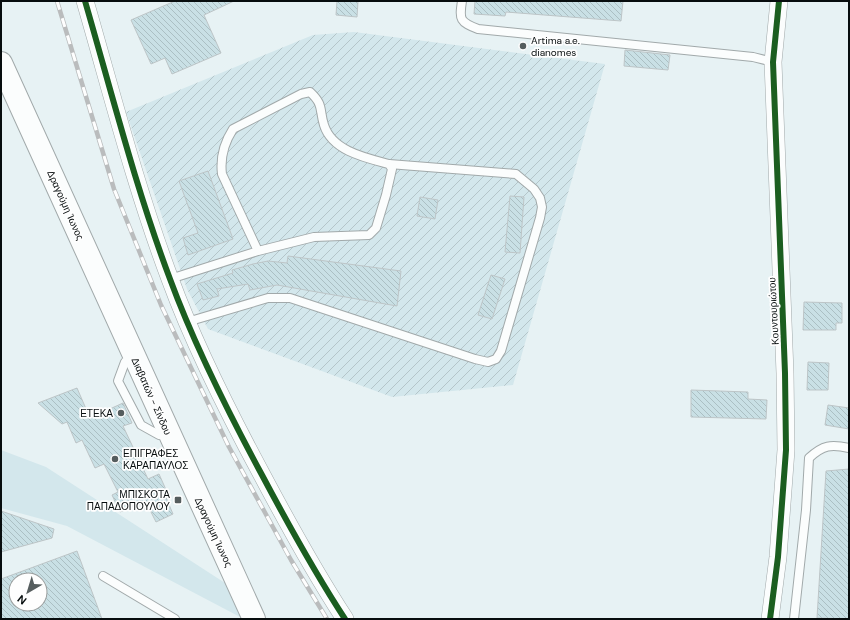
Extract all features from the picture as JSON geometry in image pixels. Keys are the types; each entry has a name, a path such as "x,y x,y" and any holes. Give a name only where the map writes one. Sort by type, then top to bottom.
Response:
{"main road":[{"name":"Δραγούμη Ίωνος","path":"1,63 128,355"},
{"name":"Διαβατών - Σίνδου","path":"128,355 166,440"},
{"name":"Δραγούμη Ίωνος","path":"166,440 254,619"}],"street":[{"path":"85,1 143,201 170,279 187,322 235,424 286,520 345,619"},
{"name":"Κουντουριώτου","path":"770,619 778,557 786,450 786,373 773,62 779,1"}],"lane":[{"path":"462,1 460,15 463,22 478,29 753,57 773,62"},
{"path":"187,322 268,298 290,298 488,362 496,359 501,351 542,207 540,198 534,189 516,174 389,164 344,149 333,140 325,126 319,101 310,92 301,94 233,129 227,139 220,162 222,174 258,250"},
{"path":"170,279 258,250 314,237 369,235 376,228 386,195 392,169 389,164"},
{"path":"794,619 806,510 809,458 819,449 835,445 849,448"},
{"path":"103,576 175,619"}],"shaded area":[{"path":"354,32 605,64 513,385 392,397 208,329 187,289 126,112 313,35"},
{"path":"1,450 46,467 225,583 242,618 67,526 1,508"}],"building":[{"path":"175,1 234,1 204,15 221,53 172,74 165,58 151,64 131,20"},
{"path":"337,1 358,1 357,17 336,15"},
{"path":"475,1 623,1 621,21 506,12 505,16 474,14"},
{"path":"625,50 670,55 668,70 624,66"},
{"path":"208,171 233,239 188,255 183,238 198,233 179,181"},
{"path":"510,196 524,197 520,253 505,252"},
{"path":"420,197 438,200 435,219 417,216"},
{"path":"288,256 401,271 397,306 277,285 250,290 248,284 217,289 219,296 203,300 197,284 233,273 232,270 253,264 268,261 287,263"},
{"path":"491,275 505,279 492,319 478,315"},
{"path":"804,302 842,303 842,323 836,323 836,330 803,330"},
{"path":"808,362 829,363 828,390 807,390"},
{"path":"77,388 90,418 123,403 132,423 123,426 148,479 159,474 167,492 164,493 173,514 156,522 149,508 145,510 142,503 120,512 112,495 118,492 104,464 95,468 82,440 76,443 67,422 62,424 38,403"},
{"path":"691,390 748,392 748,399 767,400 766,419 691,417"},
{"path":"828,405 849,408 849,429 825,425"},
{"path":"849,469 849,619 817,618 826,471"},
{"path":"1,511 54,529 52,538 1,552"},
{"path":"77,551 102,619 1,619 1,579 8,576 8,612 48,612 48,572 20,572"}],"railway":[{"path":"57,1 114,189 161,305 229,447 291,560 327,619"}],"cycle path":[{"path":"85,1 146,211 170,279 190,329 249,451 312,566 345,619"},
{"path":"770,619 778,557 786,450 785,373 773,62 779,1"}],"place":[{"name":"Artima a.e. dianomes","path":"523,46"},
{"name":"ΕΤΕΚΑ","path":"121,413"},
{"name":"ΕΠΙΓΡΑΦΕΣ ΚΑΡΑΠΑΥΛΟΣ","path":"115,459"},
{"name":"ΜΠΙΣΚΟΤΑ ΠΑΠΑΔΟΠΟΥΛΟΥ","path":"178,500"}]}
